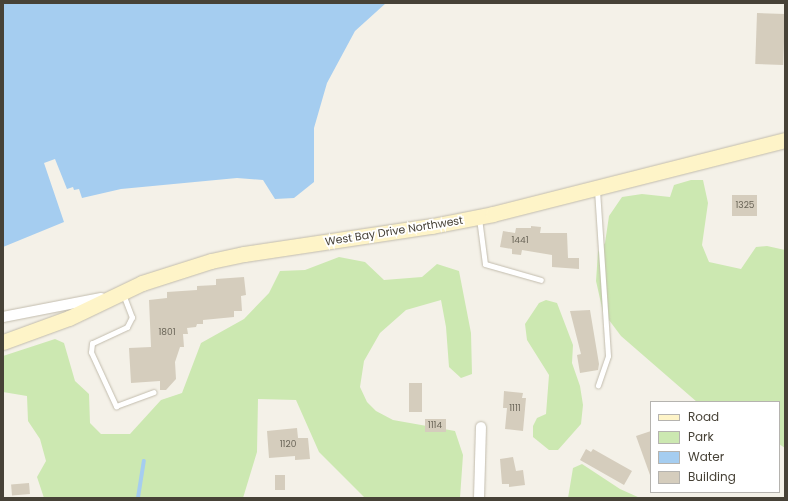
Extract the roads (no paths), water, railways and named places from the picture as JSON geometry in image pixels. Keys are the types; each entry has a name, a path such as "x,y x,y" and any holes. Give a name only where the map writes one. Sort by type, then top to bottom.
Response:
{"street":[{"name":"West Bay Drive Northwest","path":"3,317 116,294 211,261 244,254 479,217 597,189 785,140"},
{"path":"3,342 69,318 116,294"},
{"path":"479,498 481,426"}],"lane":[{"path":"597,189 608,350 605,370 598,385"},
{"path":"479,217 485,264 541,280"},
{"path":"116,294 132,317 126,326 92,343 90,352 116,406 154,392"}],"water":[{"path":"3,3 386,3 355,31 327,83 314,128 314,182 294,198 275,199 263,180 237,178 121,189 82,198 79,189 74,190 73,187 67,189 55,159 44,163 64,222 3,247"}],"waterway":[{"path":"138,498 144,461"}]}
